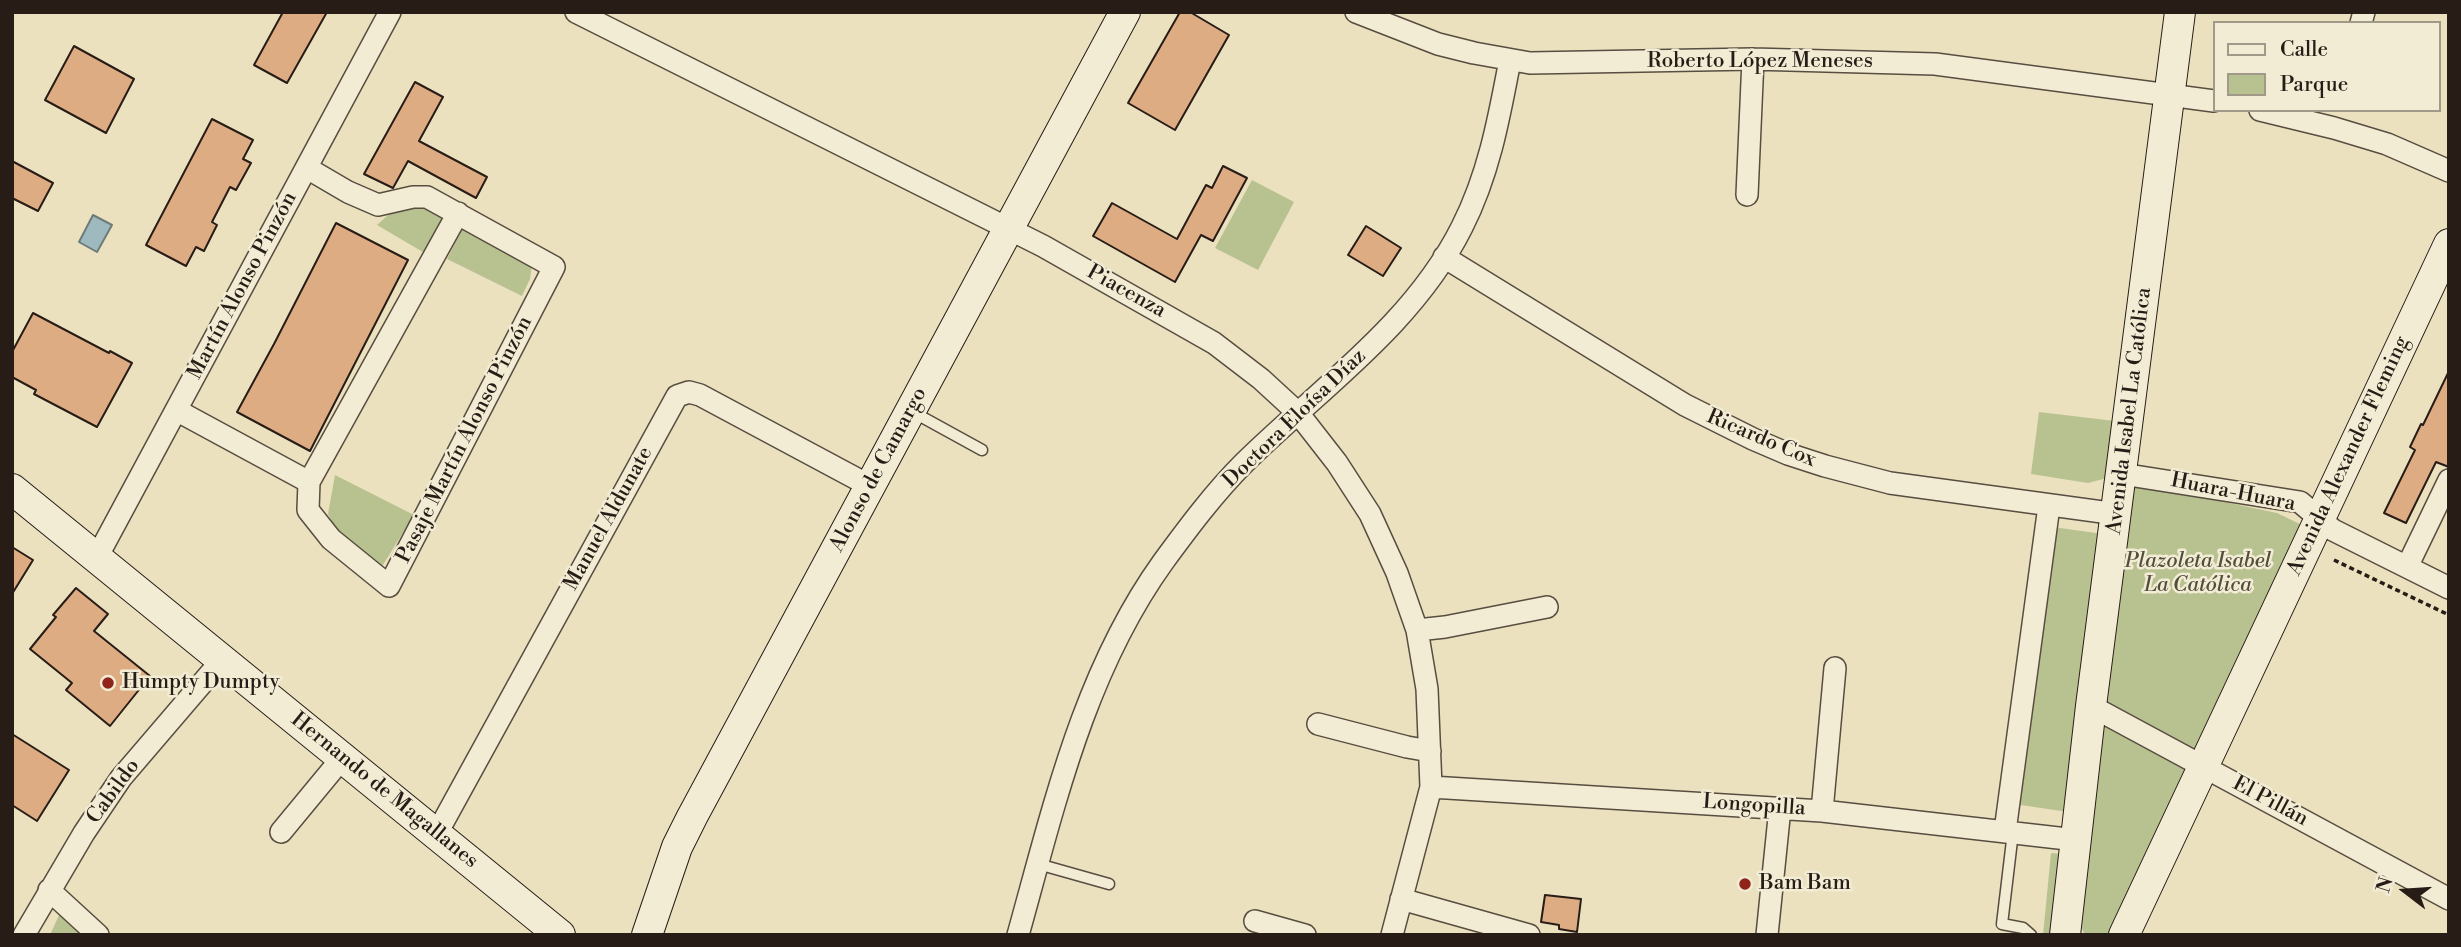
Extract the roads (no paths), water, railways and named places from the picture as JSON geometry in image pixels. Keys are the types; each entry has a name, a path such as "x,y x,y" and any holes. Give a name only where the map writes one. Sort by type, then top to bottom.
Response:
{"street":[{"name":"Martín Alonso Pinzón","path":"96,559 390,12"},
{"name":"Piacenza","path":"576,12 1010,228 1214,343 1261,379 1298,413 1337,463 1370,514 1397,573 1417,630 1427,689 1431,787 1392,935"},
{"name":"Alonso de Camargo","path":"647,935 682,837 1125,12"},
{"name":"Roberto López Meneses","path":"1356,12 1438,44 1510,60 1753,59 1935,64 2212,101"},
{"name":"Avenida Isabel La Católica","path":"2065,935 2091,706 2180,12"},
{"path":"1747,195 1753,59"},
{"name":"Doctora Eloísa Díaz","path":"1018,935 1069,753 1103,668 1133,609 1196,519 1242,465 1379,338 1426,283 1444,257 1461,229 1480,185 1494,141 1510,60"},
{"path":"2277,112 2336,119 2449,171"},
{"name":"Pasaje Martín Alonso Pinzón","path":"307,168 348,192 378,205 413,197 427,197 555,267 389,586 331,539 308,510 309,482"},
{"path":"176,410 309,482 458,213"},
{"name":"Avenida Alexander Fleming","path":"2124,935 2449,244"},
{"name":"Ricardo Cox","path":"1444,257 1685,405 1753,439 1825,466 1890,483 2117,514"},
{"name":"Manuel Aldunate","path":"437,833 677,396 689,392 700,395 870,486"},
{"name":"Huara-Huara","path":"2122,474 2300,502 2333,530 2449,588"},
{"path":"2407,567 2449,480"},
{"name":"Hernando de Magallanes","path":"12,489 560,935"},
{"path":"2009,831 2049,506"},
{"path":"1417,630 1547,607"},
{"name":"Cabildo","path":"24,935 49,890 121,778 222,660"},
{"path":"1822,811 1835,668"},
{"name":"El Pillán","path":"2091,706 2449,899"},
{"path":"1318,724 1430,751"},
{"path":"281,832 343,757"},
{"name":"Longopilla","path":"1431,787 1822,811 2076,839"},
{"path":"1767,935 1780,808"},
{"path":"49,890 98,935"},
{"path":"1401,900 1530,935"},
{"path":"1255,921 1305,935"}],"lane":[{"path":"911,411 982,450"},
{"path":"2009,831 2002,924 2023,928 2031,935"},
{"path":"1038,864 1109,884"}],"water":[{"path":"93,215 112,225 97,252 79,242"}],"place":[{"name":"Humpty Dumpty","path":"108,683"},
{"name":"Bam Bam","path":"1745,884"}],"park label":[{"name":"Plazoleta Isabel La Católica","path":"2198,574"}]}
